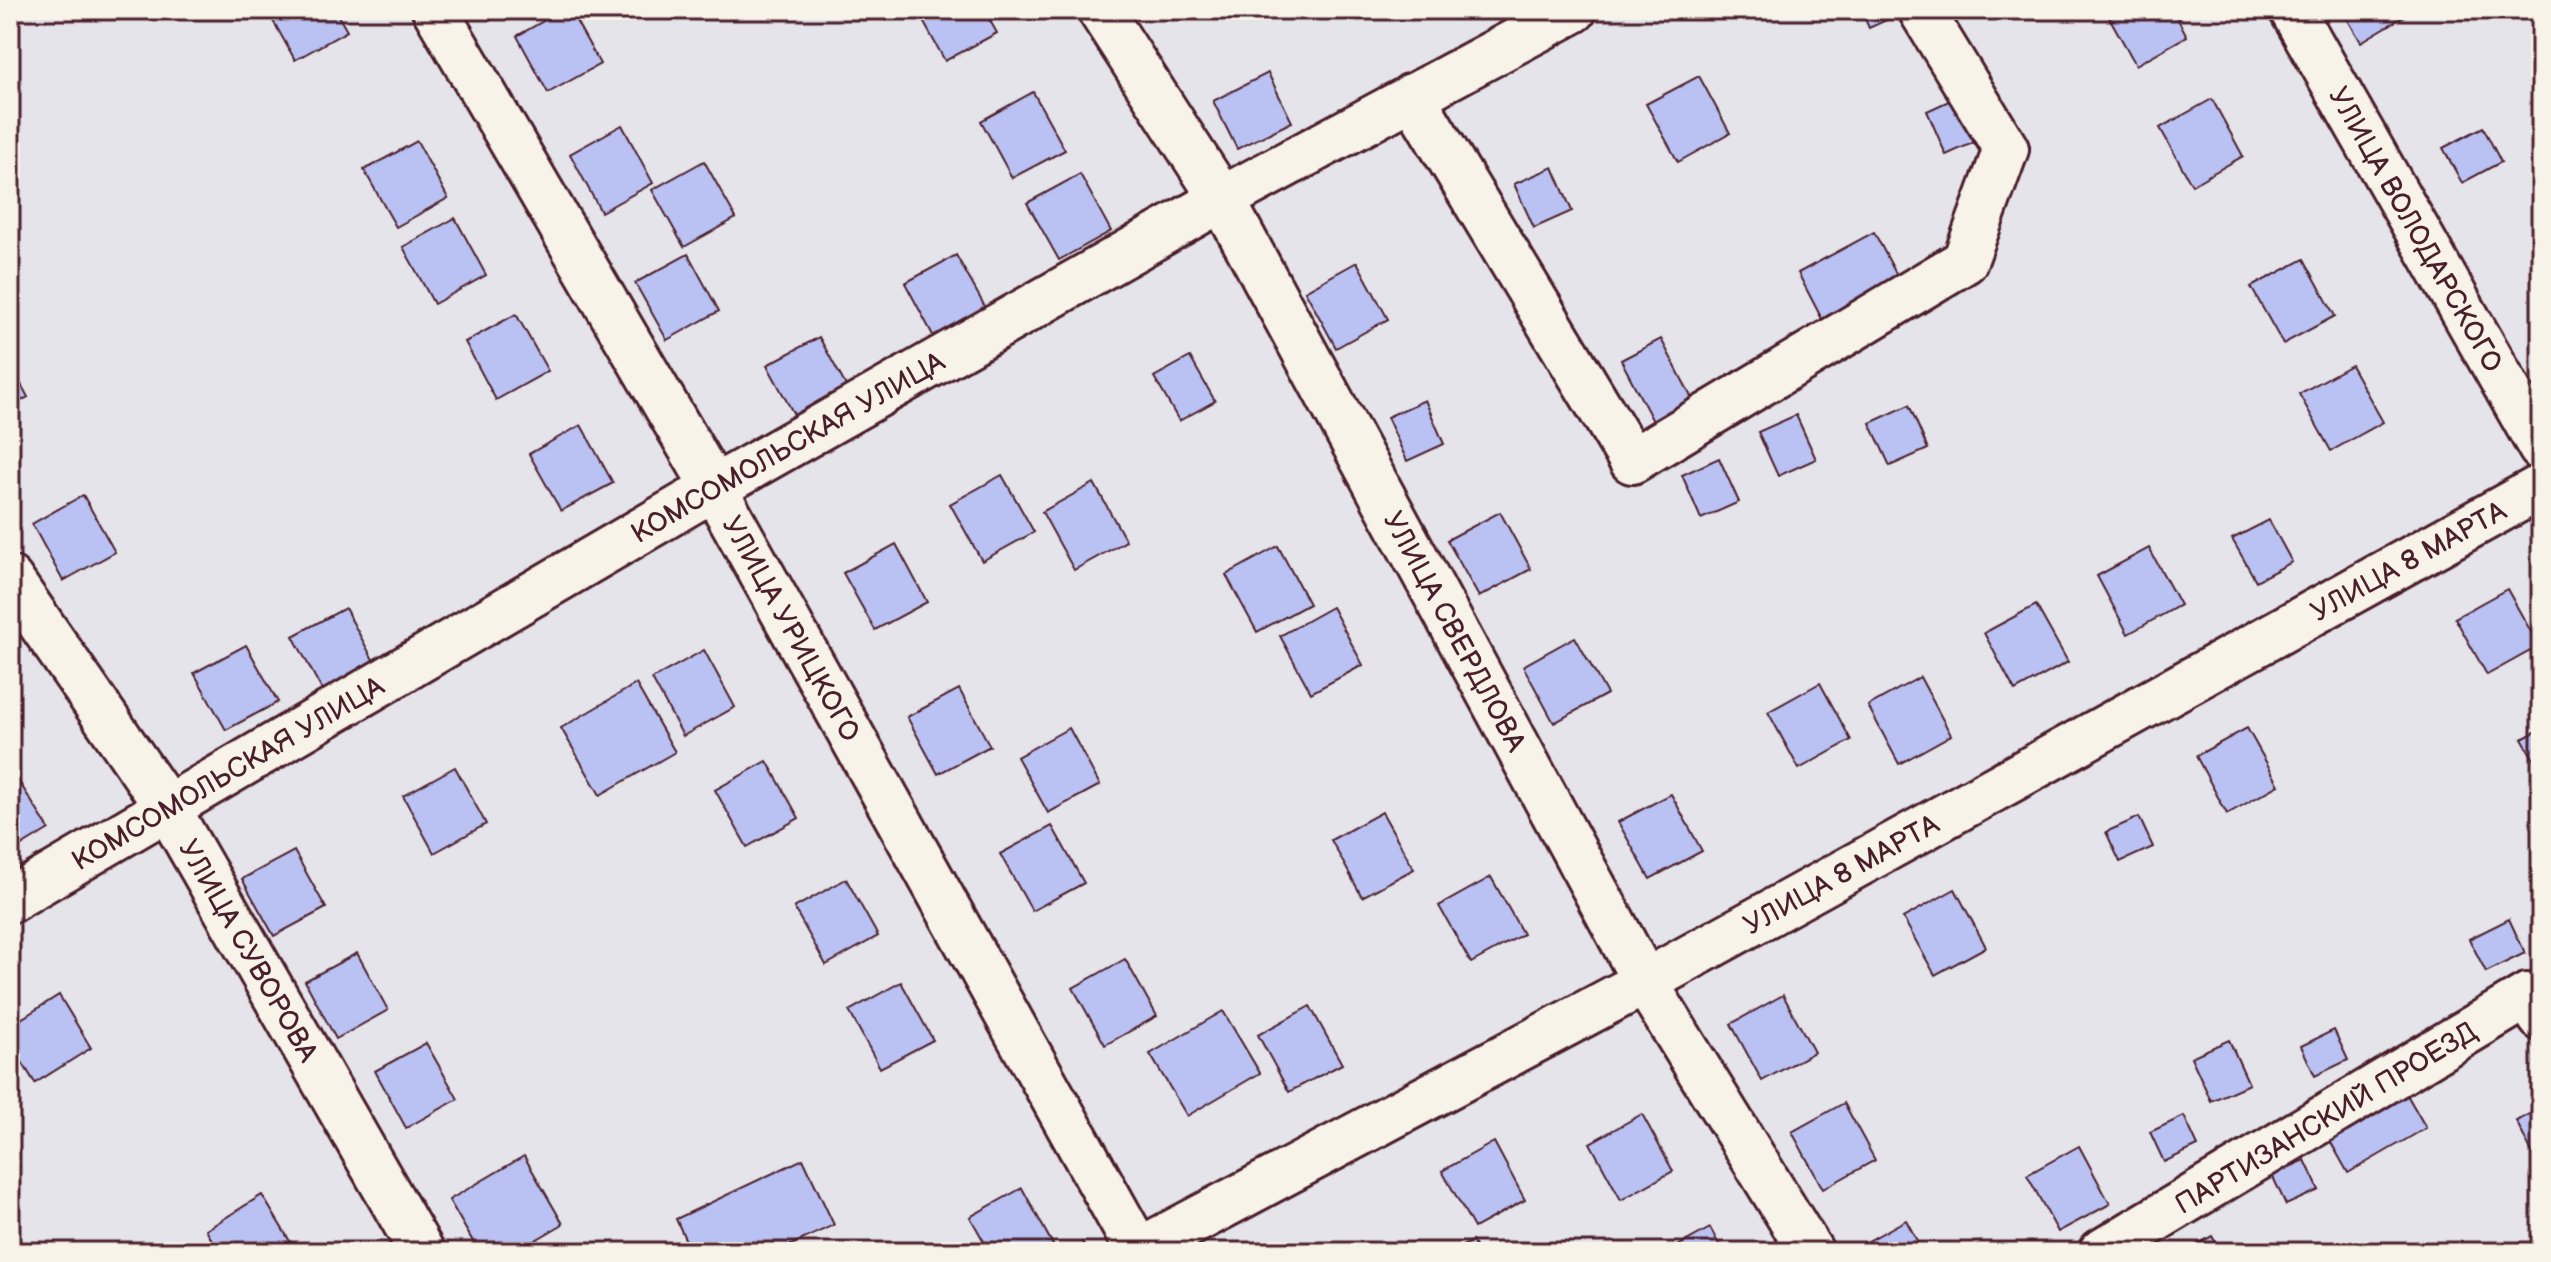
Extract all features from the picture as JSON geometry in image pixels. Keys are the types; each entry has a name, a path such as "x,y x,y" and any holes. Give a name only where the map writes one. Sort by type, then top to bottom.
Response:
{"street":[{"name":"УЛИЦА УРИЦКОГО","path":"435,10 714,488 1138,1251"},
{"name":"УЛИЦА СВЕРДЛОВА","path":"1100,10 1222,199 1645,982 1811,1252"},
{"name":"КОМСОМОЛЬСКАЯ УЛИЦА","path":"10,900 714,488 1222,199 1574,10"},
{"path":"1412,96 1632,461 1965,261 2006,149 1921,10"},
{"name":"УЛИЦА ВОЛОДАРСКОГО","path":"2292,10 2541,448"},
{"name":"УЛИЦА 8 МАРТА","path":"1138,1251 1645,982 2541,487"},
{"name":"УЛИЦА СУВОРОВА","path":"10,579 167,807 422,1252"},
{"name":"ПАРТИЗАНСКИЙ ПРОЕЗД","path":"2101,1252 2527,996 2541,1018"}],"building":[{"path":"267,10 335,10 347,31 295,60"},
{"path":"563,10 570,10 600,64 548,93 517,36"},
{"path":"917,10 984,10 997,33 945,61"},
{"path":"1861,10 1906,10 1906,11 1869,28"},
{"path":"2105,10 2173,10 2187,36 2136,65"},
{"path":"2342,10 2412,10 2413,11 2361,42"},
{"path":"1268,73 1292,122 1237,149 1213,101"},
{"path":"1699,76 1730,133 1678,162 1646,104"},
{"path":"1033,92 1065,150 1012,178 981,121"},
{"path":"1964,94 1984,138 1946,155 1927,111"},
{"path":"2212,99 2243,156 2192,185 2160,128"},
{"path":"622,125 653,183 601,212 570,154"},
{"path":"2483,127 2501,162 2462,183 2443,148"},
{"path":"417,141 448,198 396,227 364,170"},
{"path":"704,161 736,218 684,247 652,190"},
{"path":"1553,167 1572,211 1534,228 1514,184"},
{"path":"1080,174 1111,231 1059,260 1027,203"},
{"path":"455,218 486,275 434,304 403,247"},
{"path":"1874,232 1902,285 1825,325 1798,273"},
{"path":"688,254 719,311 667,340 635,283"},
{"path":"956,255 988,312 936,341 905,283"},
{"path":"2304,259 2335,316 2283,344 2251,287"},
{"path":"1357,262 1388,319 1336,348 1305,291"},
{"path":"516,314 548,371 496,400 465,342"},
{"path":"819,337 850,393 798,422 767,365"},
{"path":"1661,339 1697,408 1657,429 1621,360"},
{"path":"1190,357 1215,401 1179,421 1154,377"},
{"path":"10,364 28,397 10,407"},
{"path":"2351,365 2383,422 2331,451 2299,394"},
{"path":"1425,400 1444,444 1407,461 1387,417"},
{"path":"1909,405 1928,449 1890,466 1870,423"},
{"path":"1796,415 1816,459 1778,476 1758,432"},
{"path":"581,425 613,483 561,511 529,454"},
{"path":"1719,458 1739,502 1701,519 1682,475"},
{"path":"1002,475 1034,532 982,561 950,504"},
{"path":"1094,483 1126,541 1074,570 1042,512"},
{"path":"83,495 115,552 63,581 32,524"},
{"path":"1500,512 1531,569 1479,597 1447,540"},
{"path":"2269,520 2292,562 2256,581 2232,539"},
{"path":"896,544 927,602 875,630 843,573"},
{"path":"1278,546 1309,604 1257,632 1226,575"},
{"path":"2149,548 2180,605 2128,634 2097,576"},
{"path":"2507,589 2539,646 2487,675 2455,618"},
{"path":"2036,605 2068,662 2015,691 1984,633"},
{"path":"1332,607 1363,665 1311,693 1280,636"},
{"path":"345,608 376,665 324,694 293,636"},
{"path":"1575,637 1607,694 1554,723 1523,666"},
{"path":"246,645 278,702 226,730 194,673"},
{"path":"704,650 735,707 683,736 652,679"},
{"path":"1920,677 1951,735 1899,764 1868,706"},
{"path":"1820,683 1851,740 1799,769 1768,712"},
{"path":"636,684 675,752 600,795 561,728"},
{"path":"959,689 990,746 938,774 907,717"},
{"path":"1069,728 1100,785 1048,813 1017,757"},
{"path":"2247,728 2279,785 2227,814 2196,756"},
{"path":"2541,729 2541,772 2522,739"},
{"path":"767,761 799,818 747,847 715,790"},
{"path":"455,767 486,824 434,853 403,796"},
{"path":"16,777 49,829 10,853 10,781"},
{"path":"1671,794 1702,851 1650,879 1618,822"},
{"path":"1382,812 1414,869 1362,897 1331,840"},
{"path":"2139,817 2153,847 2120,862 2106,832"},
{"path":"1052,826 1084,883 1032,911 1000,854"},
{"path":"294,851 326,908 274,936 242,879"},
{"path":"1491,877 1523,934 1471,963 1439,906"},
{"path":"846,879 878,936 826,965 794,908"},
{"path":"1955,889 1986,947 1935,975 1903,918"},
{"path":"2509,919 2525,953 2486,972 2469,939"},
{"path":"357,953 388,1010 336,1039 305,981"},
{"path":"1125,959 1157,1016 1105,1045 1073,988"},
{"path":"901,982 933,1040 880,1068 849,1011"},
{"path":"59,995 91,1048 35,1083 10,1043 10,1026"},
{"path":"1783,995 1814,1052 1762,1081 1731,1024"},
{"path":"1310,1006 1342,1064 1289,1092 1258,1035"},
{"path":"1223,1011 1260,1073 1187,1116 1150,1054"},
{"path":"2334,1030 2348,1060 2315,1076 2301,1046"},
{"path":"2229,1040 2249,1084 2211,1101 2191,1057"},
{"path":"426,1043 458,1099 406,1128 375,1071"},
{"path":"2406,1093 2426,1128 2348,1173 2329,1139"},
{"path":"1844,1103 1875,1160 1823,1189 1792,1132"},
{"path":"2541,1108 2541,1151 2533,1155 2516,1121"},
{"path":"1642,1114 1673,1171 1621,1200 1590,1143"},
{"path":"2184,1116 2198,1146 2164,1162 2150,1132"},
{"path":"1494,1142 1525,1200 1474,1228 1442,1171"},
{"path":"2079,1146 2110,1204 2058,1232 2027,1175"},
{"path":"524,1156 563,1224 515,1252 479,1252 449,1200"},
{"path":"803,1159 834,1225 776,1252 691,1252 676,1219"},
{"path":"2305,1160 2319,1190 2286,1205 2272,1175"},
{"path":"1022,1188 1053,1245 1041,1252 990,1252 970,1217"},
{"path":"262,1195 294,1248 287,1252 219,1252 206,1230"},
{"path":"1906,1220 1923,1252 1855,1252 1854,1249"},
{"path":"1710,1228 1723,1252 1667,1252"},
{"path":"2212,1236 2221,1252 2183,1252"},
{"path":"1472,1241 1478,1252 1451,1252"}]}
